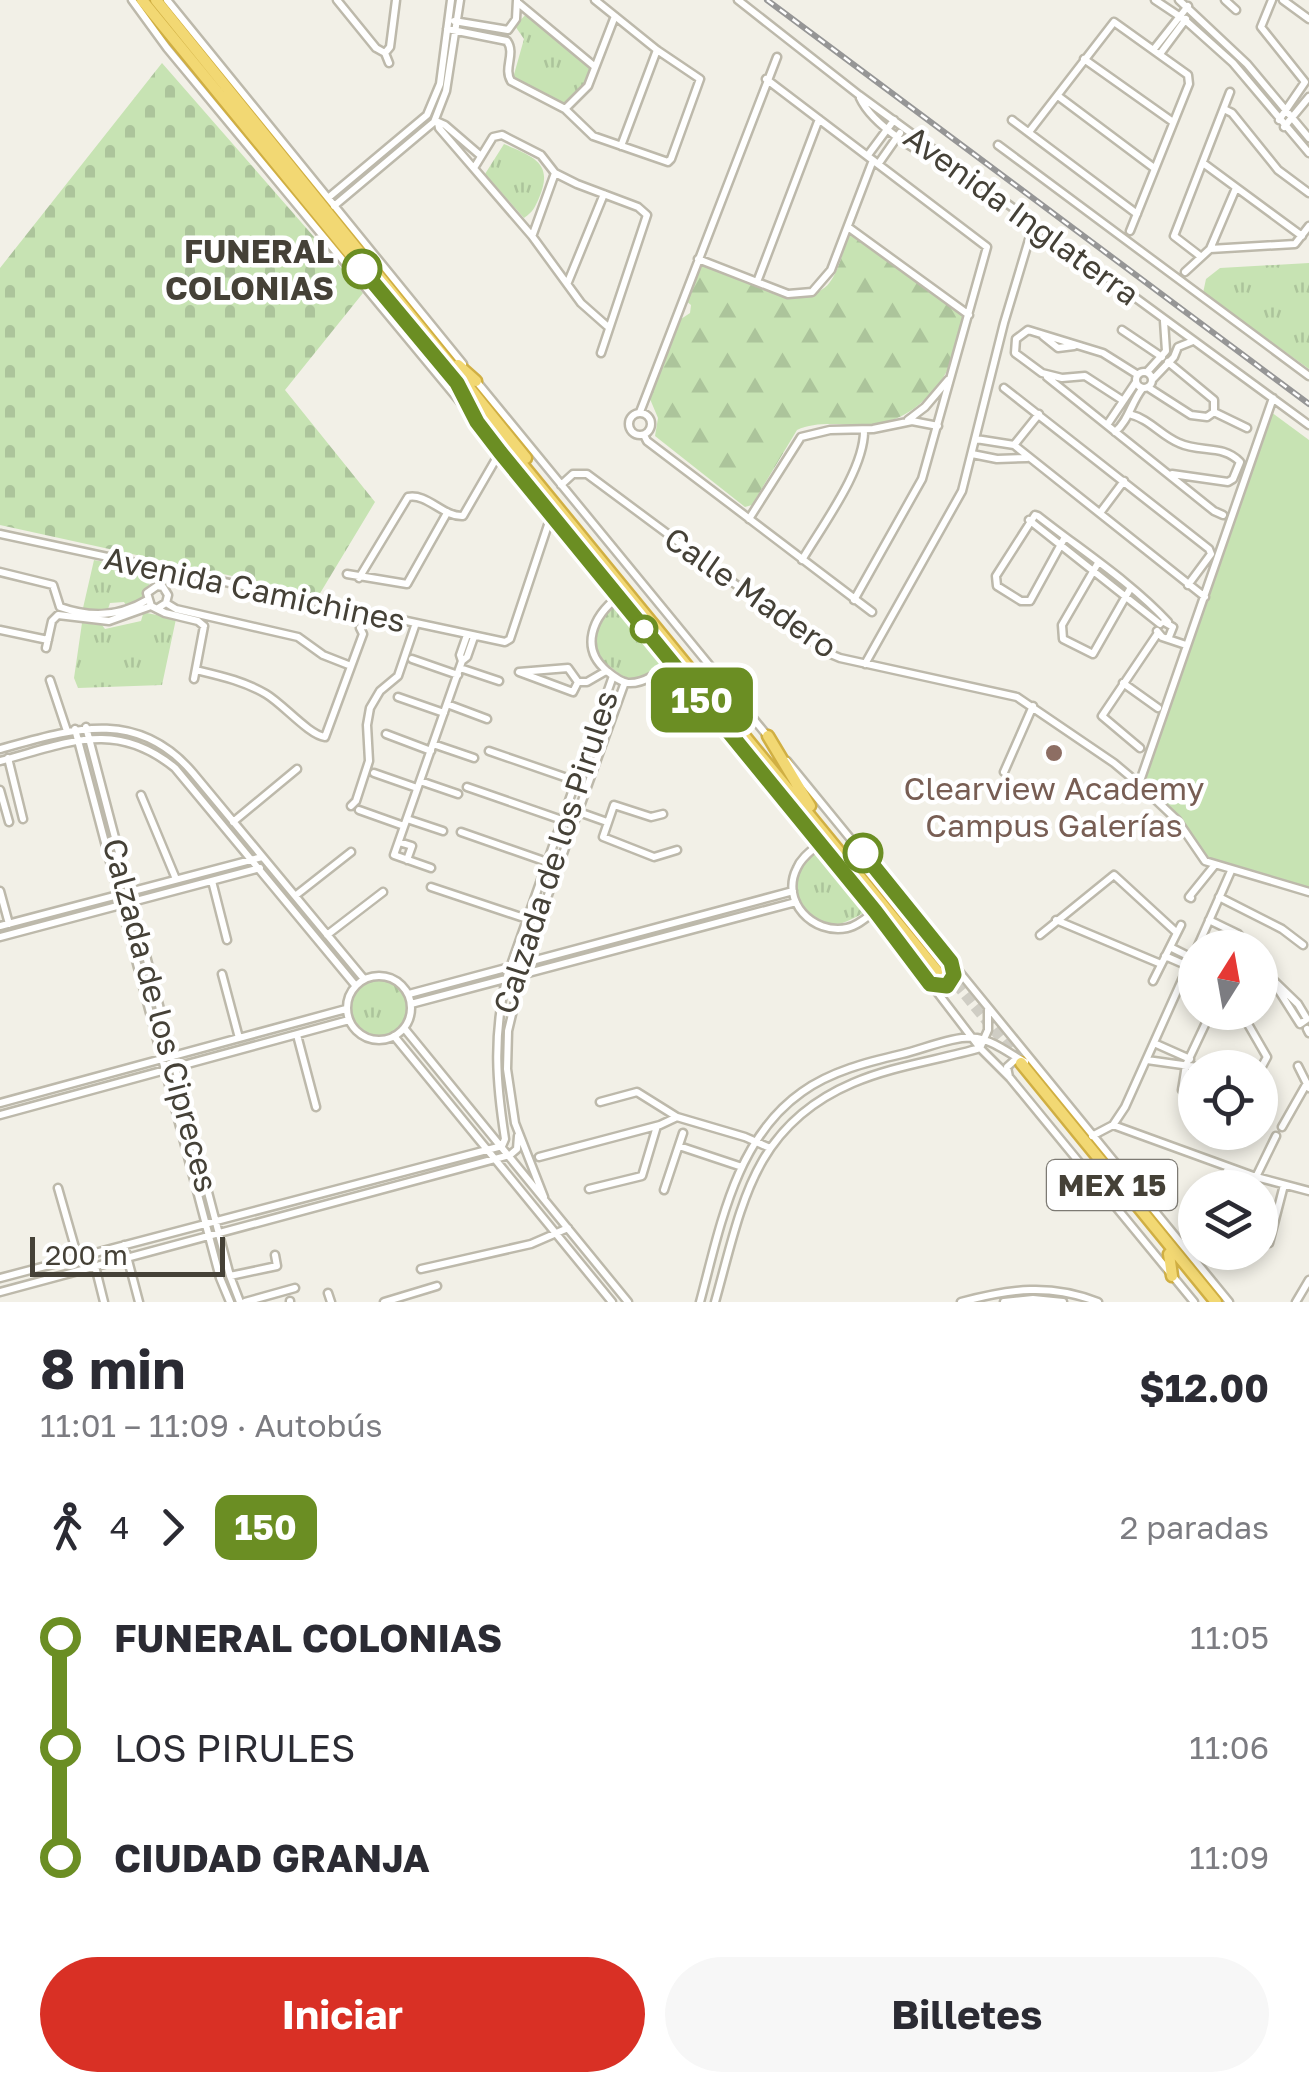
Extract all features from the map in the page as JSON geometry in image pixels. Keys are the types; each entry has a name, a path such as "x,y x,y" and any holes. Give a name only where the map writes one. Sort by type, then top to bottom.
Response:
{"highway":[{"path":"142,0 760,754 946,970"},
{"path":"156,0 946,970"},
{"path":"166,0 184,34"},
{"path":"436,347 476,381"},
{"path":"457,383 477,422"},
{"path":"710,710 760,754"},
{"path":"768,736 810,806"},
{"name":"MEX 15","path":"1016,1066 1216,1302"},
{"path":"1172,1276 1171,1252 1178,1253"},
{"name":"MEX 15","path":"1171,1252 1208,1302"}],"street":[{"path":"132,0 875,911 980,1048 1016,1066 1039,1071"},
{"path":"166,0 768,736 946,970 987,1006 1178,1239"},
{"path":"337,0 376,48 385,53 389,63"},
{"path":"385,53 390,47 396,0"},
{"path":"451,0 452,25"},
{"path":"334,206 426,131 433,119 460,0"},
{"path":"502,34 510,46 507,72 511,81 565,109 593,136 663,161 671,159 700,79 656,50 596,0"},
{"name":"Avenida Inglaterra","path":"738,0 894,120 901,132 950,162 1309,425"},
{"path":"1155,0 1183,18 1233,63 1309,153"},
{"path":"1179,0 1240,56 1309,138"},
{"path":"1225,0 1236,10"},
{"path":"1272,0 1261,27 1304,82 1289,116"},
{"path":"1283,0 1309,19"},
{"path":"452,25 502,34 512,27 517,1 594,66"},
{"path":"1157,52 1190,8"},
{"path":"565,109 588,86 615,16"},
{"path":"1029,132 1111,24 1118,23 1188,75 1189,84 1130,231"},
{"path":"621,146 656,50"},
{"path":"1233,63 1240,56"},
{"path":"640,412 650,420 650,428 637,435 628,426 629,419 640,412 777,57"},
{"path":"1084,59 1174,122"},
{"path":"766,79 986,244 988,251 916,494 854,600"},
{"path":"1200,256 1174,236 1230,92"},
{"path":"859,95 868,112 888,128 901,132 873,159"},
{"path":"1058,96 1154,168"},
{"path":"1282,124 1309,96"},
{"path":"1224,109 1232,113 1278,170 1309,193"},
{"path":"328,198 433,119"},
{"path":"433,119 482,157"},
{"path":"756,282 819,119"},
{"path":"698,259 794,295 812,292 828,277 873,159 894,120"},
{"path":"1012,120 1137,214"},
{"path":"474,168 493,136 502,135 541,155 555,173 638,207 646,215 600,352"},
{"path":"454,138 464,156 532,236 581,303 608,326"},
{"name":"Avenida Inglaterra","path":"998,145 1309,376"},
{"path":"464,156 472,148"},
{"path":"1203,163 1302,236"},
{"path":"532,236 555,173"},
{"path":"1210,249 1236,188"},
{"path":"567,283 604,194"},
{"path":"865,664 959,498 1034,223"},
{"path":"1186,272 1210,249 1295,244 1309,226"},
{"path":"848,227 970,315"},
{"path":"1164,320 1165,360"},
{"path":"1122,330 1207,391 1214,400 1214,412"},
{"path":"1214,412 1207,417 1192,416 1103,352 1076,345 1058,348 1042,335 1024,331 1016,339 1015,352 1192,494 1224,514"},
{"path":"1166,340 1178,347"},
{"path":"1107,425 1122,400 1178,347 1194,340"},
{"path":"907,421 926,408 954,371"},
{"path":"1042,374 1086,376 1122,400"},
{"path":"1115,432 1129,414 1141,383 1150,376"},
{"path":"1065,392 1074,378"},
{"path":"1004,388 1211,552 1188,586"},
{"path":"1138,784 1273,398"},
{"path":"1214,412 1247,428"},
{"path":"1014,445 1039,414"},
{"path":"1129,414 1145,418 1177,442 1195,448 1218,448 1240,462 1228,482 1166,473"},
{"path":"750,520 800,437 907,421 920,420 938,426"},
{"path":"802,560 856,466 864,446 864,430"},
{"path":"644,434 648,441 872,612"},
{"path":"976,439 1014,445 1204,597"},
{"path":"358,578 408,497 416,496 458,518 465,514 500,452"},
{"path":"972,454 997,459 1028,458"},
{"name":"Calle Madero","path":"561,484 573,474 587,474 828,653 1017,697 1033,706 1138,784 1177,820 1198,854 1214,866"},
{"path":"1192,494 1198,478"},
{"path":"1100,513 1124,481"},
{"path":"347,574 406,584 447,513"},
{"name":"Avenida Camichines","path":"0,534 499,642 510,639 552,515"},
{"path":"1063,540 1030,600 1021,602 996,586 994,582 1028,520 1063,540 1130,589 1165,627 1169,637 1186,646"},
{"path":"1096,567 1126,598 1165,627 1190,636"},
{"path":"1096,567 1062,625 1063,639 1093,654 1130,589"},
{"path":"159,587 162,569"},
{"path":"0,572 53,584 56,600 76,615"},
{"path":"159,587 168,595 166,603"},
{"path":"159,587 148,593 152,604 166,613 212,617 298,636 324,655 351,666"},
{"name":"Calzada de los Pirules","path":"618,597 602,612 591,632 594,654 609,674 625,682 644,680 671,662"},
{"path":"0,630 47,644 52,621 58,616 120,616 166,603 204,626"},
{"path":"212,617 204,626 195,674 231,678 260,690 322,738 351,666 362,634 360,628"},
{"path":"351,806 369,761 370,708 380,692 398,676 416,623"},
{"path":"1140,748 1102,716 1165,627"},
{"path":"430,868 394,855 460,668 460,656 471,636"},
{"path":"412,659 460,668 499,681"},
{"path":"568,668 578,682 575,691 570,692 519,672 568,668"},
{"path":"578,682 609,674"},
{"name":"Calzada de los Pirules","path":"502,1146 505,1140 495,1058 496,1028 506,979 576,782 609,674"},
{"name":"Calzada de los Cipreces","path":"50,680 78,740 208,1236 230,1302"},
{"name":"Calzada de los Pirules","path":"544,1197 518,1136 507,1069 508,1032 520,976 538,922 625,682"},
{"path":"1123,683 1158,708"},
{"path":"398,696 487,719"},
{"path":"1004,772 1033,706"},
{"path":"0,749 86,728 131,732 169,750 364,979"},
{"name":"Calzada de los Cipreces","path":"86,728 218,1233 230,1276 243,1302"},
{"path":"386,734 474,758"},
{"path":"23,819 4,759 88,738 129,741 175,768 355,985"},
{"path":"489,751 576,782"},
{"path":"233,822 297,769"},
{"path":"374,773 458,794"},
{"path":"467,786 562,820"},
{"path":"0,790 9,822"},
{"path":"142,795 176,880"},
{"path":"663,814 652,817 618,804 612,808 603,834 606,840 654,857 677,850"},
{"path":"566,807 607,822"},
{"path":"360,810 443,831"},
{"path":"233,838 240,830"},
{"path":"461,832 547,862"},
{"path":"398,842 412,846 407,860"},
{"path":"819,844 800,862 792,891 808,920 830,929 854,926 875,911"},
{"path":"295,896 351,852"},
{"path":"0,891 4,925 262,857"},
{"path":"0,937 269,865"},
{"path":"1192,898 1214,866 1309,892"},
{"path":"1204,930 1230,871"},
{"path":"1040,935 1114,875 1178,929 1153,980"},
{"path":"190,876 193,886"},
{"path":"212,882 226,940"},
{"path":"431,888 538,922"},
{"path":"408,994 792,891"},
{"path":"328,935 382,892"},
{"path":"1219,897 1303,944"},
{"path":"411,1004 796,902"},
{"path":"1056,920 1178,964"},
{"path":"1209,920 1230,930"},
{"path":"654,928 657,939"},
{"path":"1170,947 1178,949"},
{"path":"930,984 942,987 950,983 954,975 946,970"},
{"path":"222,974 239,1038"},
{"path":"376,975 390,977 408,994 411,1004 404,1028 394,1036 380,1040 364,1037 349,1020 349,994 364,979 376,975"},
{"path":"1269,976 1298,1004 1308,1019 1300,1024 1269,976"},
{"path":"1092,1136 1113,1125 1178,989"},
{"path":"715,1302 749,1185 792,1119 856,1082 980,1048 989,1024 987,1006"},
{"path":"0,1103 346,1009"},
{"path":"0,1116 349,1020"},
{"path":"404,1028 628,1302"},
{"path":"297,1035 316,1106"},
{"path":"394,1036 612,1302"},
{"path":"700,1302 742,1166 782,1109 813,1085 851,1068 972,1037 985,1040 1016,1066 1144,1242 1194,1302"},
{"path":"1154,1043 1178,1056"},
{"path":"1147,1060 1178,1062"},
{"path":"1282,1127 1308,1086 1298,1066"},
{"path":"813,1085 821,1099"},
{"path":"600,1102 638,1092 678,1117 770,1148"},
{"path":"539,1157 678,1117"},
{"path":"1113,1125 1238,1170"},
{"path":"589,1190 642,1176 657,1126"},
{"path":"664,1190 683,1133"},
{"path":"0,1292 510,1155 517,1149 518,1136"},
{"path":"0,1278 502,1146"},
{"path":"678,1146 742,1166"},
{"path":"1227,1170 1228,1166"},
{"path":"1278,1183 1309,1191"},
{"path":"1278,1208 1284,1185"},
{"path":"348,1187 352,1198"},
{"path":"58,1188 78,1258"},
{"path":"421,1269 530,1244 568,1228"},
{"path":"124,1245 139,1302"},
{"path":"230,1276 277,1266 276,1255"},
{"path":"95,1266 104,1302"},
{"path":"1204,1270 1229,1302"},
{"path":"1296,1302 1309,1280"},
{"path":"384,1302 438,1286"},
{"path":"243,1302 294,1288"},
{"path":"962,1302 1021,1289 1050,1289 1098,1302"},
{"path":"328,1293 330,1302"},
{"path":"1004,1302 1063,1302"}],"green space":[{"path":"528,12 592,66 586,84 565,106 513,78 524,39 515,26"},
{"path":"162,63 363,293 285,390 375,502 319,595 0,525 0,268"},
{"path":"504,144 532,158 542,169 539,198 524,218 485,174"},
{"path":"855,233 963,311 957,349 925,399 893,420 825,424 797,430 752,505 745,507 655,436 658,418 650,399 681,319 690,313 691,305 686,301 699,265 769,289 805,294 819,291 830,282 848,237"},
{"path":"1309,263 1309,369 1203,293 1206,279 1220,268"},
{"path":"1271,412 1309,440 1309,889 1214,863 1199,853 1179,818 1141,782"},
{"path":"94,560 150,571 152,578 143,598 127,607 124,602 110,603 107,612 83,608"},
{"path":"618,600 667,661 649,674 627,680 599,658 596,640 598,626"},
{"path":"147,613 176,619 162,685 78,688 74,678 82,623 102,625 105,629 141,621"},
{"path":"819,847 870,910 833,925 813,919 806,912 797,895 798,874"},
{"path":"379,980 399,988 407,1008 399,1028 379,1036 359,1028 351,1008 359,988"}],"tunnel":[{"path":"946,972 1017,1058"}],"railway":[{"path":"767,0 1309,404"}],"bus line":[{"name":"150","path":"362,269 457,383 477,422 500,452 875,911 930,984 947,986 954,975 951,962 863,853"}],"place":[{"name":"FUNERAL COLONIAS","path":"362,269"},
{"name":"Clearview Academy Campus Galerías","path":"1054,753"}]}
